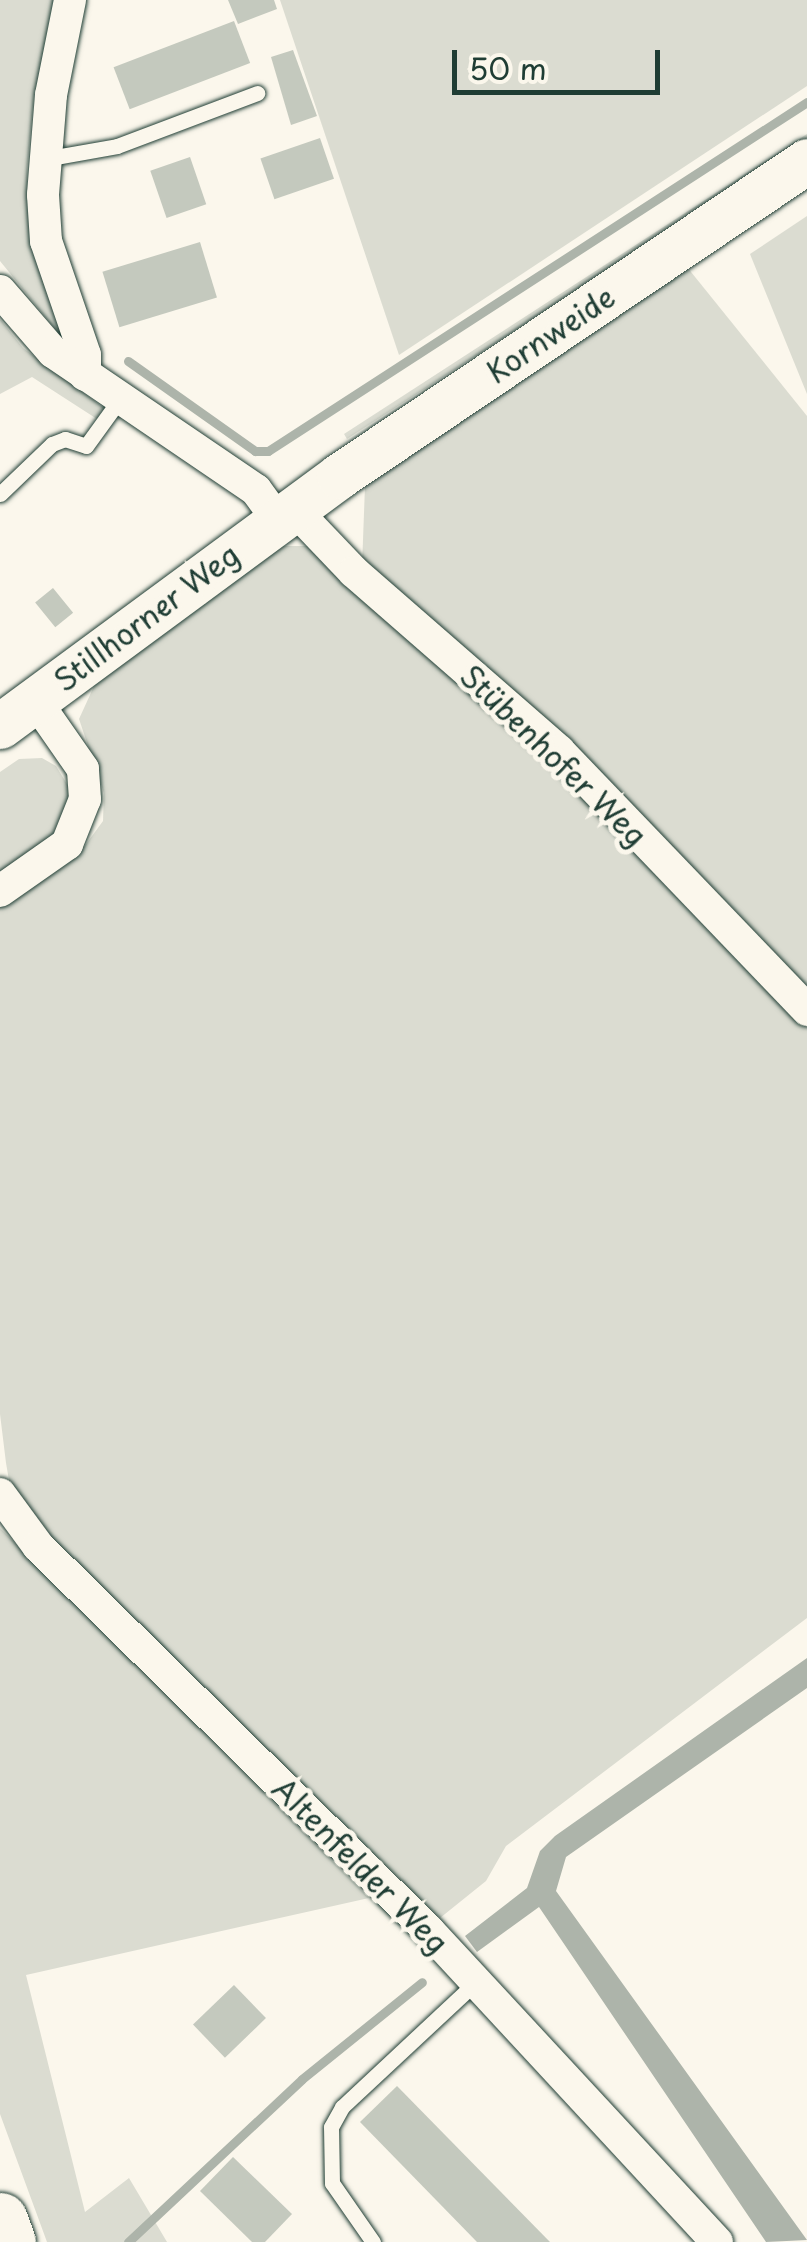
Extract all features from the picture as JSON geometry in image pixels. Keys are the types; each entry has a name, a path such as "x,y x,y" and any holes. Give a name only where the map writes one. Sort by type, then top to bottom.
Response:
{"highway":[{"path":"0,2220 8,2242"}],"main road":[{"name":"Kornweide","path":"285,514 807,161"},
{"name":"Stillhorner Weg","path":"17,713 285,514"}],"street":[{"path":"70,0 44,159 46,241 84,354 85,375"},
{"name":"Stübenhofer Weg","path":"0,291 38,337 85,375 256,490 559,752 807,1010"},
{"path":"0,891 67,844 85,798 83,769 17,713"},
{"name":"Altenfelder Weg","path":"0,1494 38,1546 476,1982 718,2242"}],"lane":[{"path":"44,159 117,146 257,93"},
{"path":"0,494 52,444 65,439 86,446 120,399"},
{"path":"373,2242 332,2183 331,2127 342,2107 476,1982"}],"shaded area":[{"path":"0,0 59,0 34,94 27,169 28,211 64,340 0,261"},
{"path":"280,0 807,0 807,86 399,355"},
{"path":"807,134 807,141 347,439 344,434"},
{"path":"807,216 807,394 750,254"},
{"path":"683,262 807,416 807,992 362,567 365,486"},
{"path":"0,319 23,348 104,408 97,419 32,377 0,394"},
{"path":"280,546 307,546 550,763 807,1026 807,1618 506,1846 486,1881 440,1918 47,1534 10,1486 0,1414 0,906 84,847 103,821 104,793 79,719 95,684"},
{"path":"42,758 56,766 70,789 70,810 58,833 0,876 0,772 19,759"},
{"path":"0,1528 369,1898 26,1975 85,2212 129,2178 167,2242 47,2242 0,2114"},
{"path":"807,1658 807,1688 566,1857 556,1891 807,2240 766,2242 539,1907 477,1952 465,1936 527,1888 540,1851 555,1836"}],"building":[{"path":"228,0 274,0 277,9 238,24"},
{"path":"234,21 250,63 130,109 114,67"},
{"path":"293,50 317,116 291,125 271,57"},
{"path":"320,138 334,179 274,199 260,159"},
{"path":"190,157 206,204 167,218 150,171"},
{"path":"200,242 217,297 119,327 102,272"},
{"path":"53,588 73,613 55,627 35,602"},
{"path":"234,1985 266,2018 225,2058 193,2025"},
{"path":"397,2086 550,2242 477,2242 360,2122"},
{"path":"233,2157 292,2214 265,2242 252,2242 200,2191"}],"waterway":[{"path":"128,361 255,451 268,451 807,102"},
{"path":"128,2242 302,2079 422,1982"}]}
